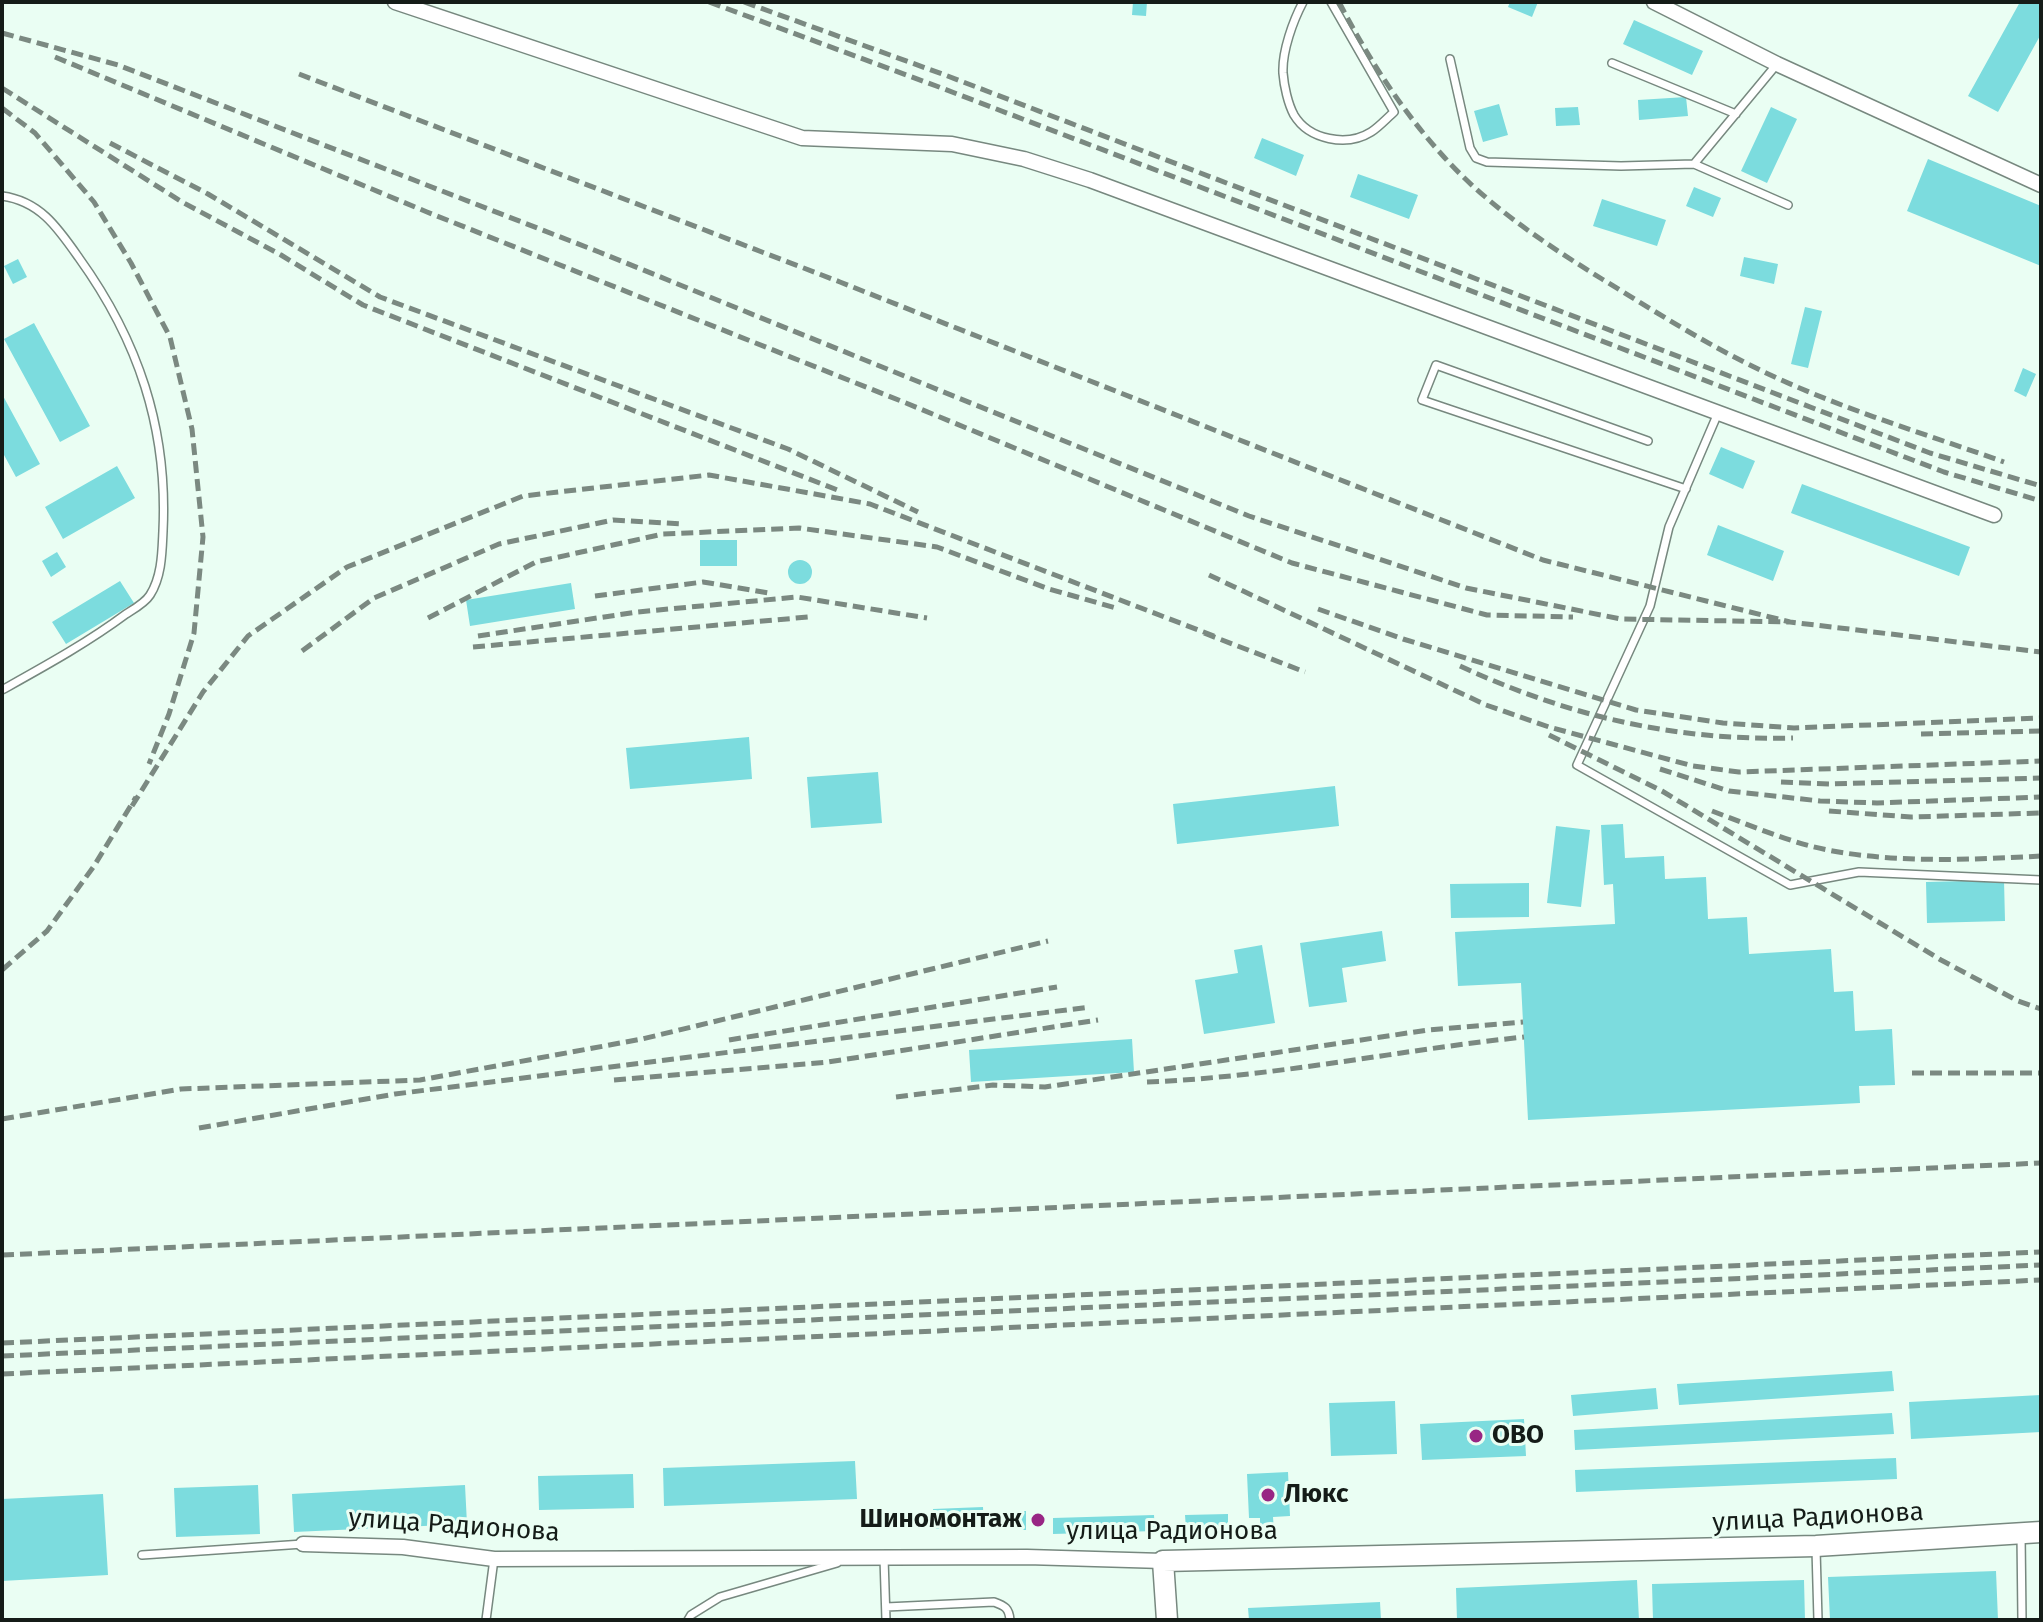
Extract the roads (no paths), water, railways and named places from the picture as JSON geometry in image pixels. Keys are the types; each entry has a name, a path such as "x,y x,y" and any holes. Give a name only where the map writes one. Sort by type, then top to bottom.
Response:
{"street":[{"path":"395,2 802,138 952,144 1024,159 1090,180 1994,515"},
{"path":"1654,2 1777,64 2041,185"},
{"name":"улица Радионова","path":"303,1544 403,1547 494,1559 1027,1557 1163,1561 1816,1546 2031,1533"},
{"path":"1163,1561 1167,1620"}],"lane":[{"path":"1303,2 1284,56 1286,91 1295,116 1311,131 1330,139 1350,140 1371,132 1394,112 1331,2"},
{"path":"1450,59 1470,148 1476,158 1487,162 1591,165 1694,164 1788,205"},
{"path":"1612,63 1736,114"},
{"path":"1694,164 1777,64"},
{"path":"2,196 19,198 33,205 55,224 104,293 141,369 158,443 165,493 159,574 149,598 91,640 2,690"},
{"path":"1648,441 1436,365 1422,400 1686,489"},
{"path":"1718,413 1669,527 1650,606 1577,765 1790,885 1859,872 2041,880"},
{"path":"2022,1620 2031,1533"},
{"path":"142,1555 303,1544"},
{"path":"1816,1546 1818,1620"},
{"path":"884,1558 886,1620"},
{"path":"486,1620 494,1559"},
{"path":"688,1620 720,1597 851,1559"},
{"path":"886,1607 994,1602 1005,1606 1010,1620"}],"railway":[{"path":"709,2 1944,472 2041,501"},
{"path":"744,2 945,75 1930,453 2041,486"},
{"path":"1339,2 1387,83 1429,139 1461,175 1539,238 1680,327 1760,370 1850,408 2004,462"},
{"path":"2,33 118,65 599,252 1249,516 1466,588 1621,619 1790,622"},
{"path":"55,57 427,212 906,403 1292,563 1487,615 1573,617"},
{"path":"299,74 840,282 1543,560 1790,622 2041,652"},
{"path":"2,88 182,202 281,255 363,305 840,491"},
{"path":"2,108 35,133 94,202 131,263 170,337 192,429 203,537 194,633 169,714 149,764"},
{"path":"110,143 208,194 380,297 788,449 918,512"},
{"path":"132,806 203,692 248,636 347,567 523,496 709,475 870,504 1214,636"},
{"path":"302,651 374,598 499,544 613,520 683,524"},
{"path":"428,618 536,562 663,534 799,528 937,547 1049,589 1116,608"},
{"path":"1209,575 1486,705 1549,727 1693,766 1739,772 2041,761"},
{"path":"595,596 703,582 769,593"},
{"path":"478,636 637,612 797,597 927,618"},
{"path":"1318,609 1403,639 1636,710 1723,723 1794,728 2041,718"},
{"path":"473,647 808,617"},
{"path":"1204,633 1305,672"},
{"path":"1460,666 1541,699 1622,722 1706,735 1793,738"},
{"path":"1921,734 2041,731"},
{"path":"1549,735 1662,791 1941,960 2018,1001 2041,1009"},
{"path":"1660,769 1729,791 1820,801 1877,803 2041,797"},
{"path":"1781,782 1830,784 2041,778"},
{"path":"2,970 47,931 94,866 136,797"},
{"path":"1712,811 1810,846 1866,856 1955,859 2041,856"},
{"path":"1829,811 1911,817 2041,813"},
{"path":"2,1119 181,1089 420,1080 642,1039 1048,941"},
{"path":"729,1040 1057,987"},
{"path":"199,1128 395,1094 1090,1007"},
{"path":"614,1080 828,1062 1098,1020"},
{"path":"896,1097 993,1085 1045,1087 1428,1030 1523,1022"},
{"path":"1147,1082 1242,1075 1524,1037"},
{"path":"1912,1073 2041,1073"},
{"path":"2,1255 2041,1163"},
{"path":"2,1343 2041,1252"},
{"path":"2,1356 2041,1265"},
{"path":"2,1374 2041,1280"}],"place":[{"name":"OBO","path":"1476,1436"},
{"name":"Люкс","path":"1268,1495"},
{"name":"Шиномонтаж","path":"1038,1520"}]}
